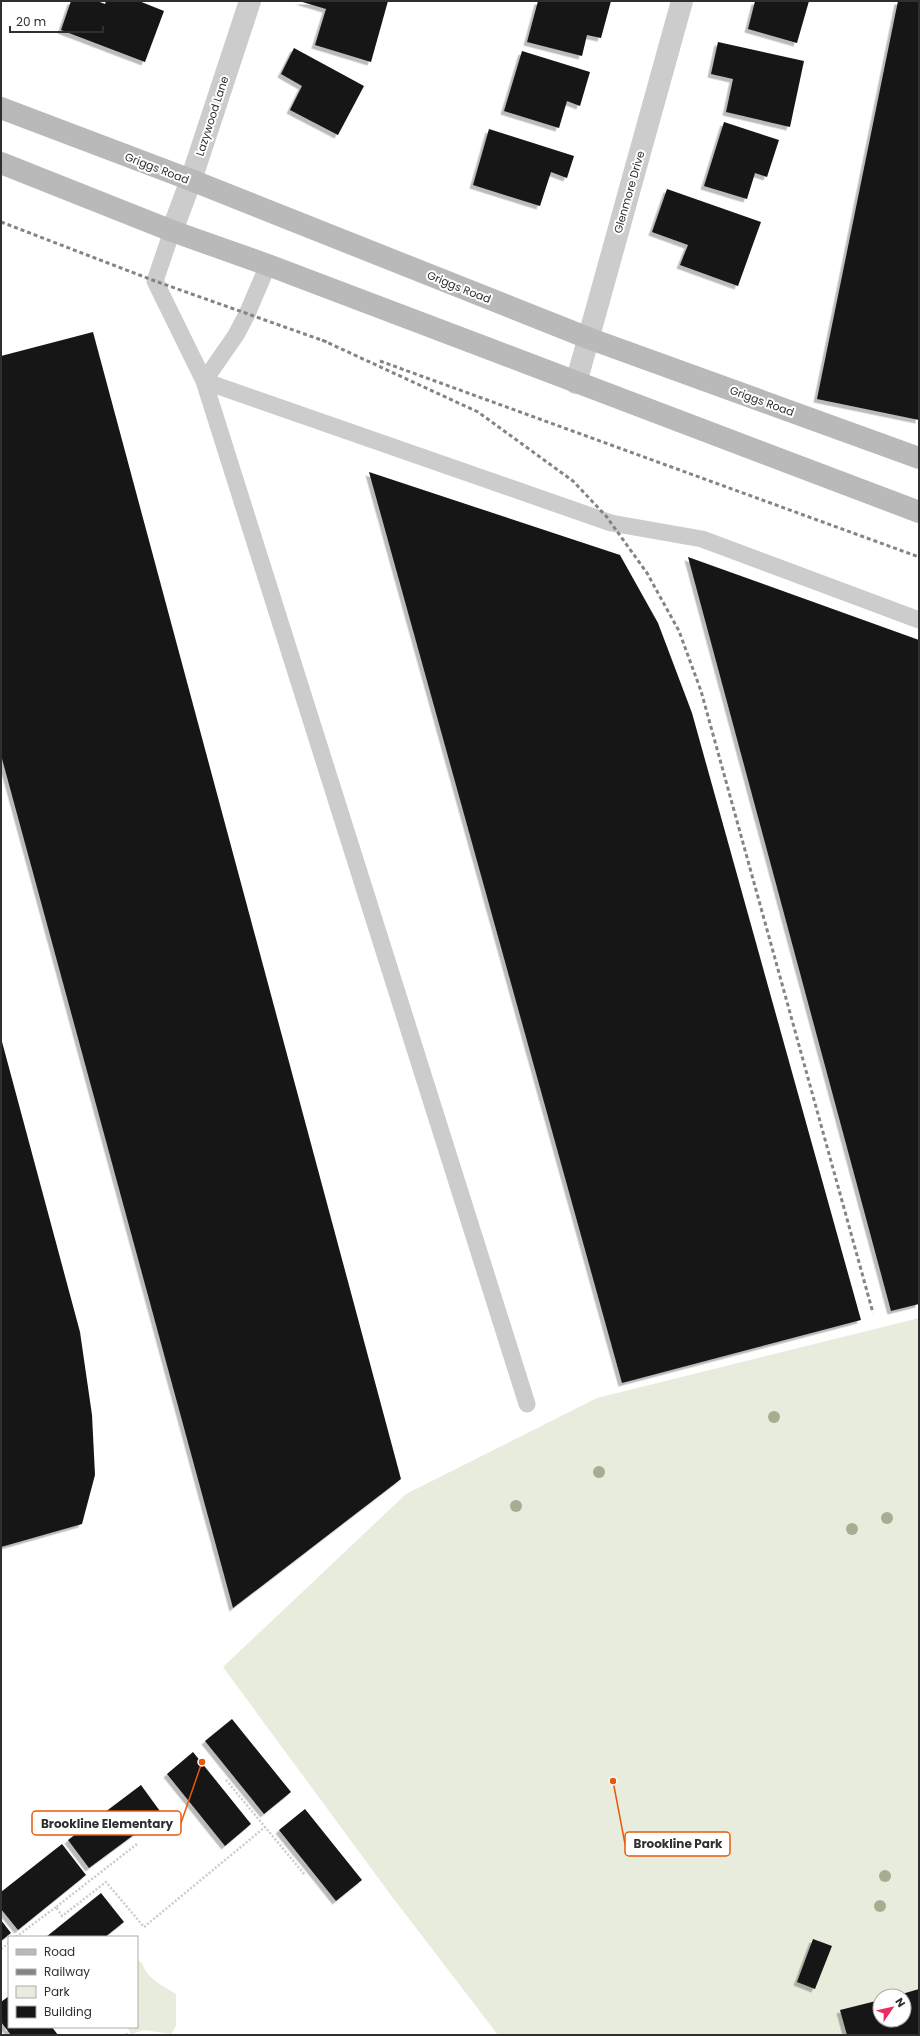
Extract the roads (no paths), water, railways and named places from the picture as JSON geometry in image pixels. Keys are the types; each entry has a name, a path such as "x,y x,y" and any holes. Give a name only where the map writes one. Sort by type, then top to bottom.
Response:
{"main road":[{"name":"Griggs Road","path":"1,108 191,180 588,338 919,458"},
{"path":"1,163 172,231 268,265 919,512"}],"street":[{"name":"Lazywood Lane","path":"172,231 191,180 250,1"},
{"name":"Glenmore Drive","path":"576,383 682,1"}],"lane":[{"path":"172,231 155,281 204,381 527,1404"},
{"path":"204,381 236,335 247,314 268,265"},
{"path":"204,381 611,523 702,539 919,620"}],"railway":[{"path":"1,222 155,281 327,342"},
{"path":"322,340 478,412 573,481 606,516 647,573 679,631 701,691 873,1313"},
{"path":"380,361 919,557"}],"place":[{"name":"Brookline Elementary","path":"202,1762"},
{"name":"Brookline Park","path":"613,1781"}]}
